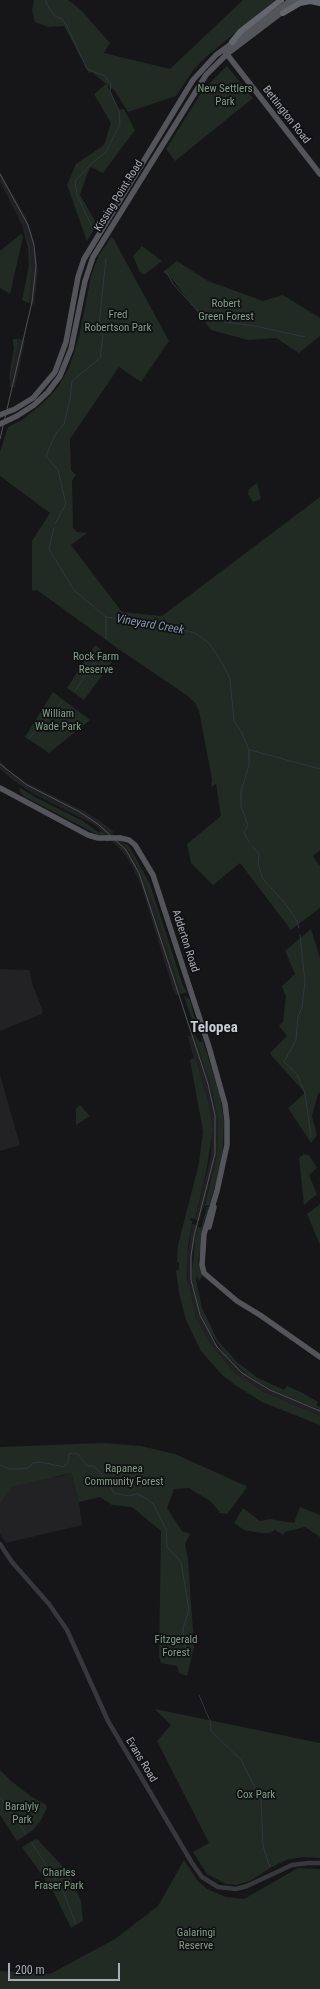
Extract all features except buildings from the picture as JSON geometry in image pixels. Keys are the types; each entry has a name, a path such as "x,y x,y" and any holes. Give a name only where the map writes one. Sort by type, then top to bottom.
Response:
{"highway":[{"path":"232,42 281,0"},
{"path":"283,13 300,3 310,1 320,3"}],"main road":[{"name":"Kissing Point Road","path":"0,415 16,409 32,398 55,372 66,342 81,265 94,240 193,80 222,50 291,0"},
{"name":"Kissing Point Road","path":"0,424 34,405 48,392 60,376 71,349 86,274 100,245 198,86 216,64 227,54 283,13 298,0"},
{"name":"Bettington Road","path":"222,50 227,54 320,174"},
{"name":"Adderton Road","path":"0,788 88,834 98,838 120,838 129,840 135,845 153,875 222,1089 226,1115 227,1134 225,1157 204,1236 202,1258 204,1273 209,1280 228,1293 239,1298 260,1315 320,1357"}],"street":[{"name":"Evans Road","path":"0,1544 10,1559 49,1604 67,1630 108,1721 192,1863 202,1877 218,1887 236,1889 247,1886 292,1865 320,1863"}],"shaded area":[{"path":"0,172 27,219 33,238 38,271 34,305 29,303 32,273 30,245 22,224 0,182"},
{"path":"19,339 25,340 15,387 9,387"},
{"path":"0,761 7,769 25,782 86,812 100,821 114,832 112,833 131,853 156,911 181,994 176,995 173,989 141,885 123,852 95,825 32,793 13,780 0,769"},
{"path":"0,969 29,970 33,986 43,1011 42,1014 0,1031"},
{"path":"194,1034 211,1086 217,1114 218,1130 217,1154 200,1221 195,1220 210,1160 213,1130 209,1103 189,1036"},
{"path":"0,1075 20,1145 0,1151"},
{"path":"192,1224 198,1225 192,1258 195,1292 204,1320 215,1342 225,1354 250,1377 272,1390 320,1410 320,1416 272,1396 250,1384 235,1373 212,1346 196,1318 189,1293 187,1260"},
{"path":"71,1473 79,1502 82,1525 6,1543 0,1534 0,1475 58,1477"}],"green space":[{"path":"34,0 68,0 82,11 110,43 104,53 170,69 243,0 275,0 207,56 194,69 176,96 128,112 115,91 107,85 119,110 124,109 135,130 103,173 91,167 87,174 80,195 97,224 87,241 67,185 76,164 104,145 111,123 94,94 106,84 92,72 89,73 64,26 48,27 35,22 32,10"},
{"name":"New Settlers Park","path":"227,66 253,98 175,161 166,149 203,90"},
{"path":"0,182 22,224 30,245 32,273 29,303 22,300 29,266 28,247 22,225"},
{"path":"21,234 23,237 10,294 0,288 0,251"},
{"name":"Fred Robertson Park","path":"111,237 113,238 169,341 141,382 119,367 70,439 71,470 76,475 72,481 73,528 77,532 87,533 71,545 122,612 162,616 320,497 320,850 313,856 320,866 320,908 291,930 240,863 213,885 191,863 187,844 221,816 216,784 211,787 212,779 199,711 195,703 188,696 120,650 37,590 32,591 32,541 50,513 0,476 0,452 8,427 22,420 43,403 58,387 69,368 79,337 91,276 98,257"},
{"path":"142,246 162,261 144,275 140,272 133,256"},
{"name":"Robert Green Forest","path":"177,261 208,281 263,301 283,295 320,318 320,336 299,353 276,338 248,340 211,330 172,279 163,272"},
{"path":"18,338 10,382 9,378 14,348 13,339 17,339 17,343"},
{"path":"257,483 261,499 253,502 248,494 249,489"},
{"name":"Rock Farm Reserve","path":"95,645 114,659 84,700 67,688"},
{"name":"William Wade Park","path":"53,692 90,720 49,753 25,737"},
{"path":"20,788 83,821 99,833 101,831 106,835 98,835 25,797 20,792"},
{"path":"120,841 129,846 150,884 183,986 187,992 181,994 156,911 131,853"},
{"path":"311,929 320,958 320,1092 318,1094 312,1116 317,1135 311,1143 288,1108 305,1093 271,1055 271,1052 287,1036 279,1026 283,1022 286,997 282,986 295,974 285,951"},
{"path":"184,996 190,1000 197,1027 195,1028"},
{"path":"194,1034 200,1042 202,1042 201,1035 220,1095 224,1121 223,1150 220,1168 210,1205 205,1206 201,1222 217,1154 218,1130 217,1114 211,1086"},
{"path":"188,1036 209,1103 213,1130 206,1173 195,1219 191,1218 190,1220 192,1221 192,1224 188,1246 187,1278 196,1318 212,1346 235,1373 264,1392 320,1416 320,1425 262,1402 222,1375 201,1351 186,1320 179,1293 176,1270 179,1270 179,1262 177,1262 178,1245 199,1163 203,1131 190,1060 194,1058"},
{"path":"80,1105 90,1116 76,1125 76,1109"},
{"path":"304,1154 309,1155 317,1168 309,1175 317,1194 304,1205 299,1158"},
{"path":"320,1204 320,1245 307,1214"},
{"path":"207,1207 210,1207 198,1261 202,1277 199,1281 197,1275 196,1280 202,1308 218,1341 238,1363 258,1378 284,1390 287,1386 301,1392 318,1402 316,1405 320,1407 320,1410 272,1390 250,1377 225,1354 207,1328 198,1306 192,1276 195,1240 198,1227 201,1228"},
{"name":"Rapanea Community Forest","path":"103,1443 141,1446 175,1454 246,1486 246,1489 227,1514 219,1513 210,1501 189,1488 174,1489 167,1508 182,1531 190,1534 185,1544 188,1559 194,1647 187,1676 179,1673 177,1666 161,1663 159,1656 161,1531 132,1507 112,1505 100,1497 79,1502 71,1473 11,1487 0,1504 0,1447"},
{"path":"300,1507 320,1515 320,1537 305,1527 285,1532 283,1535 275,1530 270,1533 261,1533 244,1530 234,1523 243,1508 260,1521 270,1519 294,1523"},
{"name":"Cox Park","path":"155,1709 320,1743 320,1858 303,1857 286,1860 250,1881 237,1885 226,1884 207,1874 193,1852 209,1843 157,1741 171,1725"},
{"name":"Baralyly Park","path":"0,1770 11,1781 32,1797 46,1805 47,1808 41,1820 33,1830 17,1841 0,1815"},
{"name":"Charles Fraser Park","path":"36,1839 68,1872 81,1901 83,1921 71,1928 52,1889 22,1847"},
{"name":"Galaringi Reserve","path":"184,1860 198,1881 207,1889 226,1897 244,1899 298,1868 320,1869 320,1989 0,1989 0,1971 50,1974 115,1939 158,1906"}],"waterway":[{"name":"Vineyard Creek","path":"46,0 47,5 55,16 62,19 67,26 87,69 105,76 111,84 110,91 119,111 120,124 106,152 92,163 75,181 77,195 93,229"},
{"name":"Vineyard Creek","path":"55,524 66,504 58,470 46,456 56,433 64,424 70,399 72,381 100,358 103,337 99,325 106,259"},
{"path":"166,271 173,284 196,309 210,320 255,326 305,337"},
{"name":"Vineyard Creek","path":"54,528 49,549 74,590 106,617 153,623 195,633 209,643 221,661 230,679 234,721 242,733 249,750 249,765 241,791 241,806 248,825 244,833 250,843"},
{"path":"106,617 106,639"},
{"path":"75,691 101,652"},
{"path":"29,738 63,701"},
{"path":"250,750 320,769"},
{"name":"Vineyard Creek","path":"252,846 259,854 258,863 263,879 284,902 297,921 299,928"},
{"name":"Vineyard Creek","path":"300,935 305,982 302,1007 298,1017 296,1040 284,1062 297,1074 305,1093 311,1137"},
{"path":"0,1465 10,1469 20,1469 28,1468 33,1463 40,1462 64,1467 68,1462 69,1454 78,1454 87,1466 94,1466 106,1479 114,1493 128,1496 137,1494 149,1500 154,1505 166,1529 167,1547 181,1562 189,1610 183,1628 186,1652"},
{"path":"199,1695 210,1721 211,1731 241,1760 261,1800 263,1846 270,1867"},
{"path":"0,1797 26,1834"},
{"path":"31,1842 63,1891 76,1924"}],"tram line":[{"path":"0,174 28,225 34,245 36,266 32,302 0,439"},
{"path":"0,764 27,785 78,811 98,824 126,850 139,873 208,1084 215,1115 215,1154 194,1236 191,1256 191,1280 200,1315 217,1347 242,1373 270,1390 320,1411"}],"district":[{"name":"Telopea","path":"214,1028"}],"park label":[{"name":"Fitzgerald Forest","path":"176,1646"}]}
